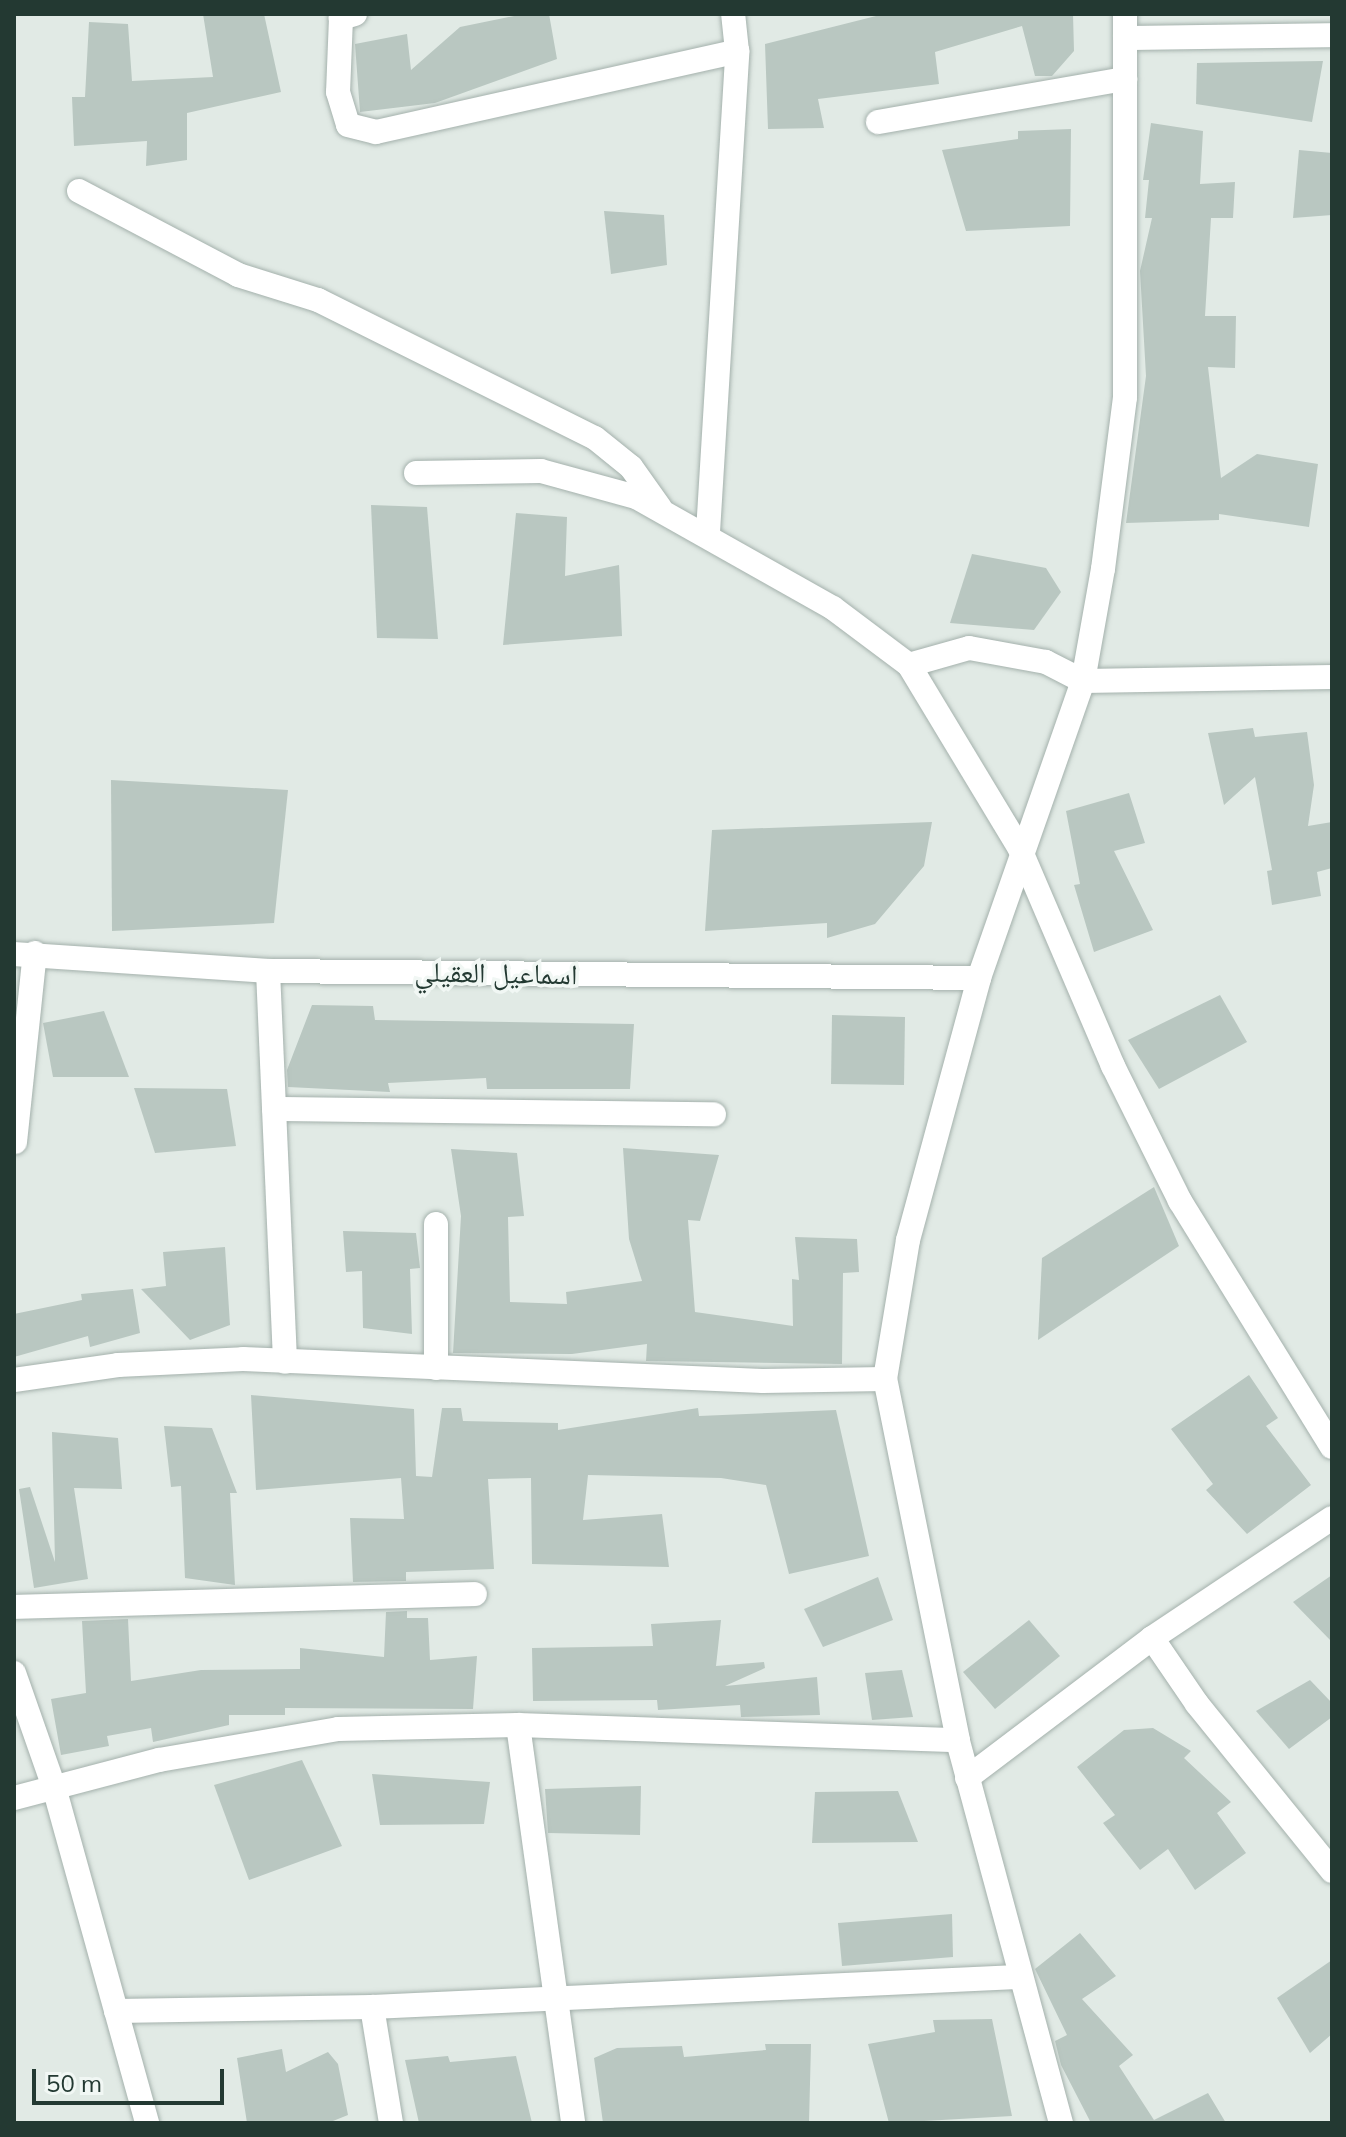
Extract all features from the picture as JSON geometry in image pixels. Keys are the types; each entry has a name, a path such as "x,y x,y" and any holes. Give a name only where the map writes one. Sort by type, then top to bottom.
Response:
{"street":[{"path":"708,532 737,51 733,14"},
{"path":"346,15 342,112 348,125 376,132 737,51"},
{"path":"1061,2123 1017,1977 958,1740 885,1379 899,1278 979,978 1020,849 1083,681 1125,397 1125,26 1332,35"},
{"path":"878,122 1125,79"},
{"path":"79,191 238,275 329,305 595,438 631,467 660,508"},
{"path":"416,473 541,471 601,484 708,532 833,608 909,665 1020,849 1174,1190 1332,1447"},
{"path":"909,665 945,652 986,649 1046,662 1083,681 1332,677"},
{"path":"15,1142 24,954"},
{"name":"اسماعيل العقيلي","path":"24,954 268,971 979,978"},
{"path":"268,971 285,1362"},
{"path":"274,1109 714,1114"},
{"path":"436,1224 436,1368"},
{"path":"14,1380 184,1360 885,1379"},
{"path":"967,1778 1152,1638 1332,1518"},
{"path":"14,1607 475,1594"},
{"path":"1152,1638 1197,1704 1332,1871"},
{"path":"14,1673 54,1787 147,2123"},
{"path":"14,1798 277,1737 338,1729 518,1725 958,1740"},
{"path":"518,1725 552,2000 573,2123"},
{"path":"116,2011 372,2007 1017,1977"},
{"path":"372,2007 391,2123"}],"building":[{"path":"203,14 264,14 281,92 187,113 187,160 146,166 147,141 74,146 72,97 85,97 89,22 128,24 132,81 213,77"},
{"path":"524,14 549,14 557,59 435,103 360,112 355,44 407,34 411,70 460,27"},
{"path":"884,14 1073,14 1074,51 1052,76 1035,76 1022,26 935,52 939,84 818,99 824,128 768,129 765,44"},
{"path":"1323,61 1312,122 1196,104 1197,63"},
{"path":"1151,123 1203,131 1200,184 1235,182 1233,218 1211,218 1205,316 1236,316 1235,368 1208,367 1221,478 1257,454 1318,464 1309,527 1219,514 1219,520 1126,523 1146,376 1140,271 1152,218 1145,218 1149,180 1143,180"},
{"path":"1071,129 1070,226 966,231 942,150 1018,139 1018,131"},
{"path":"1299,150 1332,153 1332,215 1293,218"},
{"path":"604,211 664,215 667,265 611,274"},
{"path":"371,505 427,507 438,639 377,638"},
{"path":"516,513 567,517 565,576 619,565 622,636 503,645"},
{"path":"972,554 1046,568 1061,592 1034,630 950,623"},
{"path":"1253,728 1255,737 1307,732 1314,785 1308,826 1332,822 1332,868 1317,872 1321,896 1272,905 1267,871 1272,870 1255,777 1224,805 1208,733"},
{"path":"111,780 288,790 274,923 112,931"},
{"path":"1129,793 1145,843 1114,851 1153,930 1094,952 1074,885 1080,884 1066,811"},
{"path":"932,822 924,866 875,924 827,938 827,923 705,931 712,830"},
{"path":"1220,995 1247,1042 1159,1089 1128,1040"},
{"path":"312,1005 373,1006 375,1020 634,1024 630,1089 487,1089 486,1078 388,1083 390,1092 288,1087 287,1070"},
{"path":"104,1011 129,1077 53,1077 43,1023"},
{"path":"832,1015 905,1017 904,1085 831,1084"},
{"path":"134,1088 227,1089 236,1146 155,1153"},
{"path":"623,1148 719,1155 700,1221 688,1220 695,1312 793,1326 792,1279 799,1280 795,1237 857,1239 859,1272 843,1273 842,1364 646,1361 647,1344 572,1354 453,1353 461,1216 451,1149 517,1153 524,1216 508,1217 510,1302 567,1304 566,1292 642,1281 629,1239"},
{"path":"1154,1187 1179,1246 1038,1340 1042,1258"},
{"path":"343,1231 416,1233 420,1268 410,1269 412,1334 363,1328 362,1271 346,1272"},
{"path":"225,1247 230,1325 190,1340 141,1289 166,1286 163,1252"},
{"path":"133,1289 140,1333 90,1347 88,1336 14,1357 14,1314 82,1300 81,1294"},
{"path":"1249,1375 1278,1418 1266,1426 1311,1485 1247,1534 1206,1490 1213,1484 1171,1429"},
{"path":"251,1395 414,1409 416,1476 432,1477 442,1408 461,1408 463,1421 558,1423 558,1430 698,1408 699,1416 836,1410 869,1556 789,1574 766,1485 721,1478 588,1475 583,1520 662,1514 669,1567 532,1564 531,1478 488,1479 494,1569 406,1572 406,1581 353,1582 350,1518 404,1519 401,1478 256,1490"},
{"path":"164,1426 212,1428 237,1493 230,1493 235,1585 185,1578 181,1486 171,1487"},
{"path":"52,1432 118,1438 122,1489 74,1488 88,1579 34,1588 19,1489 30,1487 55,1562"},
{"path":"1332,1575 1332,1642 1293,1602"},
{"path":"878,1577 893,1620 823,1647 804,1609"},
{"path":"407,1611 407,1618 428,1618 430,1660 477,1656 473,1709 285,1708 285,1715 229,1715 229,1725 153,1742 151,1728 107,1736 109,1746 61,1755 51,1699 86,1693 82,1621 128,1619 131,1681 201,1670 300,1669 300,1648 384,1657 386,1612"},
{"path":"721,1620 716,1666 764,1662 765,1668 725,1686 817,1677 820,1715 741,1717 740,1705 658,1710 657,1700 533,1701 532,1648 653,1646 651,1624"},
{"path":"1029,1620 1060,1656 995,1709 963,1672"},
{"path":"902,1670 913,1717 872,1720 865,1673"},
{"path":"1310,1680 1332,1703 1332,1717 1289,1749 1256,1711"},
{"path":"1153,1728 1191,1751 1184,1758 1231,1802 1217,1813 1246,1853 1195,1890 1168,1849 1140,1870 1103,1823 1115,1815 1077,1767 1124,1730"},
{"path":"302,1760 342,1846 249,1880 214,1785"},
{"path":"372,1774 490,1782 484,1824 380,1825"},
{"path":"641,1786 640,1835 548,1833 545,1789"},
{"path":"898,1791 918,1842 812,1843 815,1792"},
{"path":"952,1914 953,1957 842,1966 838,1923"},
{"path":"1080,1933 1116,1976 1082,1999 1133,2055 1119,2066 1154,2120 1208,2093 1226,2123 1091,2123 1061,2065 1055,2041 1067,2035 1035,1969"},
{"path":"1332,1960 1332,2034 1310,2053 1277,1998"},
{"path":"992,2019 1012,2116 889,2123 868,2044 935,2032 933,2020"},
{"path":"765,2044 811,2044 809,2123 603,2123 594,2058 617,2048 682,2046 684,2057 766,2050"},
{"path":"282,2049 286,2072 328,2052 338,2064 348,2115 328,2123 247,2123 237,2058"},
{"path":"448,2056 450,2062 516,2056 532,2123 419,2123 405,2060"}]}
